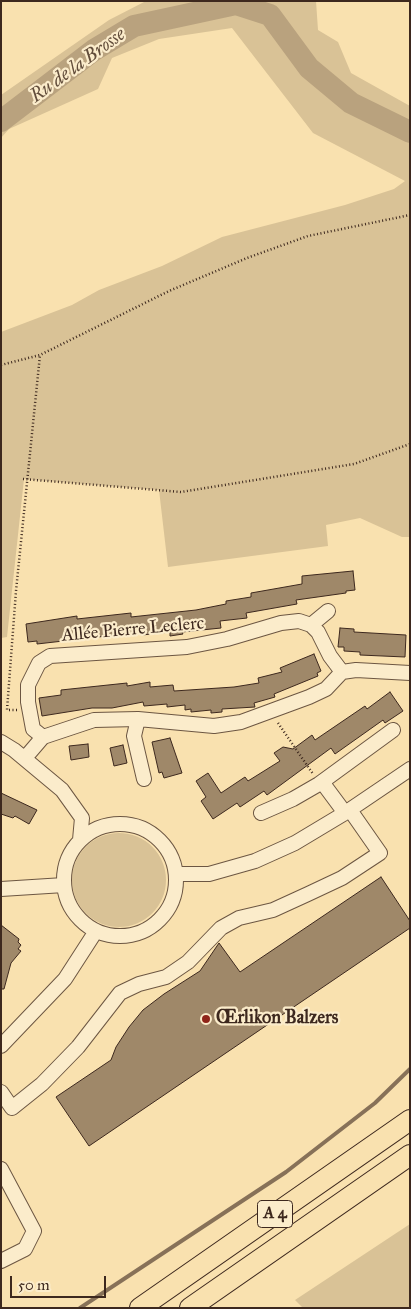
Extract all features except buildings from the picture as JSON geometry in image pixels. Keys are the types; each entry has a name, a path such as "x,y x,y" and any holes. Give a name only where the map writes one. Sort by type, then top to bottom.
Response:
{"highway":[{"name":"A 4","path":"140,1308 410,1120"},
{"name":"A 4","path":"190,1308 410,1155"}],"street":[{"path":"328,611 311,625 318,632 330,656 342,672"},
{"name":"Allée Pierre Leclerc","path":"43,737 33,729 28,702 28,686 39,663 50,656 186,648 228,639 280,623 299,621 311,625"},
{"path":"25,758 43,737 94,720 138,719 214,726 241,722 326,689 342,672 356,670 410,673"},
{"path":"138,719 134,736 144,778"},
{"path":"261,814 320,783 393,730"},
{"path":"1,742 25,758 62,790 82,818 80,840"},
{"path":"176,874 209,874 255,861 295,843 347,812 410,769"},
{"path":"1,1092 12,1108 42,1084 78,1047 120,993 139,984 166,977 188,962 221,928 239,918 274,910 342,878 380,853 347,812 320,783"},
{"path":"111,824 129,824 147,830 161,841 172,856 176,874 176,891 170,907 160,920 146,930 130,936 113,936 96,931 80,920 69,904 64,885 65,869 70,853 80,840 94,830 111,824"},
{"path":"1,889 64,885"},
{"path":"1,1046 65,979 96,931"},
{"path":"1,1169 34,1231 24,1249 1,1261"}],"path":[{"path":"1,365 40,355 169,291 247,258 308,236 410,215"},
{"path":"8,710 16,591 40,355"},
{"path":"24,479 181,492 354,464 410,444"},
{"path":"272,710 274,716 320,783"}],"shaded area":[{"path":"146,1 316,1 318,30 338,42 351,73 410,106 410,537 402,537 360,518 326,525 328,546 168,567 159,490 24,479 7,637 1,638 1,332 72,305 99,290 162,266 222,237 345,205 394,189 405,181 313,133 232,28 159,39 112,58 98,89 9,129 1,138 1,95 109,20"},
{"path":"119,833 137,836 152,847 163,862 166,880 163,898 152,913 137,924 119,927 101,924 86,913 75,898 72,880 75,862 86,847 101,836"},
{"path":"410,1224 410,1308 303,1308 295,1300"}],"waterway":[{"name":"Ru de la Brosse","path":"1,121 94,50 134,26 236,4 270,15 309,68 351,103 410,132"},
{"path":"80,1308 286,1172 375,1103 410,1069"}],"place":[{"name":"Œrlikon Balzers","path":"206,1019"}]}
